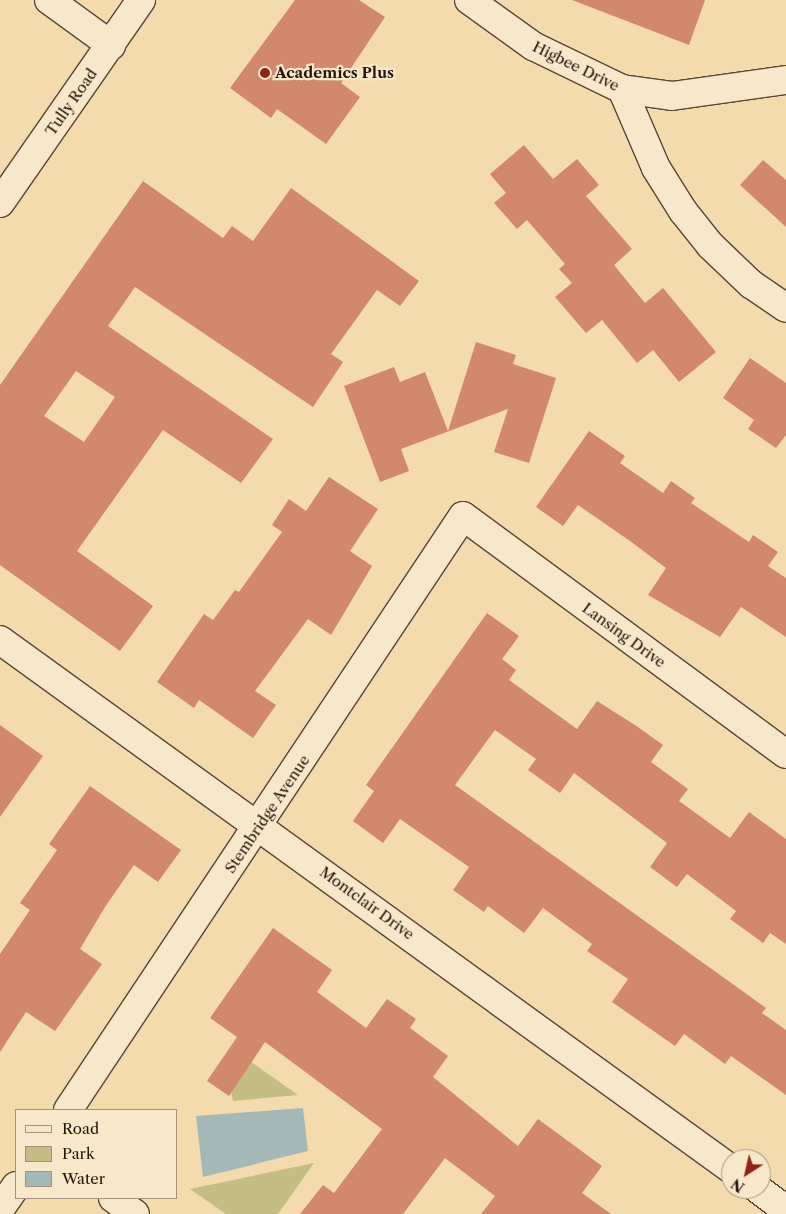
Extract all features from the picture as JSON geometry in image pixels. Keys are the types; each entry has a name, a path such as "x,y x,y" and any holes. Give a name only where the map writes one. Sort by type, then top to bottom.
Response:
{"street":[{"path":"49,0 111,45"},
{"name":"Tully Road","path":"0,203 141,0"},
{"name":"Higbee Drive","path":"469,0 533,46 622,90 672,96 786,80"},
{"path":"622,90 656,168 683,211 710,245 751,284 786,308"},
{"name":"Lansing Drive","path":"463,516 786,754"},
{"name":"Stembridge Avenue","path":"69,1109 261,825 463,516"},
{"name":"Montclair Drive","path":"0,640 261,825 721,1162"},
{"path":"0,1209 15,1187"},
{"path":"114,1199 135,1214"},
{"path":"771,1199 786,1210"}],"green space":[{"path":"251,1062 298,1095 233,1101 231,1092"},
{"path":"314,1163 278,1214 226,1214 190,1189"}],"water":[{"path":"303,1108 308,1151 203,1177 196,1116"}],"building":[{"path":"295,0 359,0 385,17 341,83 360,97 326,144 277,109 271,118 230,88"},
{"path":"572,0 705,0 689,45"},
{"path":"524,145 553,179 577,159 599,185 586,196 632,249 614,265 645,303 663,288 716,352 679,382 653,350 637,363 602,320 586,333 555,297 572,283 559,269 565,264 527,220 517,229 494,203 506,193 490,174"},
{"path":"763,160 786,180 786,227 740,185"},
{"path":"143,181 223,238 232,226 253,241 291,188 419,281 400,306 377,290 331,354 343,362 313,407 135,287 108,326 273,439 241,483 163,430 77,551 153,606 120,651 0,565 0,385","holes":["76,371 115,397 84,442 44,416"]},
{"path":"476,342 516,355 513,364 556,378 529,463 494,452 508,409 401,449 409,471 380,482 344,386 394,367 400,382 425,372 448,431"},
{"path":"750,358 786,383 786,435 776,448 748,429 754,420 723,398"},
{"path":"589,431 625,456 620,463 663,493 671,481 695,498 691,503 749,542 753,535 778,552 768,566 786,578 786,637 741,607 720,637 648,595 666,568 630,541 578,505 563,526 536,507"},
{"path":"329,477 378,509 350,551 372,566 331,635 308,619 255,691 276,705 253,738 199,700 194,708 157,682 204,614 213,620 235,590 239,592 282,532 272,525 289,499 306,511"},
{"path":"487,613 519,636 502,659 516,670 509,680 577,729 597,701 663,745 651,762 688,789 679,801 730,838 749,812 786,839 786,944 770,933 763,943 730,919 736,911 687,874 677,887 650,867 667,843 574,773 560,793 528,770 536,759 495,730 455,785 766,1008 762,1013 786,1030 786,1095 731,1056 725,1064 684,1034 675,1046 612,1002 628,979 587,951 592,944 543,908 524,933 488,906 484,912 453,890 469,867 400,819 383,843 353,821 374,791 366,785"},
{"path":"0,725 43,756 0,817"},
{"path":"90,786 181,850 158,882 134,865 105,907 80,949 102,964 55,1031 26,1012 0,1052 0,954 30,910 20,903 57,850 49,844"},
{"path":"273,928 332,970 317,992 366,1028 387,999 416,1019 410,1028 448,1056 433,1077 518,1146 538,1119 602,1166 582,1193 611,1214 481,1214 495,1196 445,1158 403,1214 300,1214 323,1185 334,1193 382,1129 265,1042 229,1096 207,1081 237,1037 210,1018"}],"place":[{"name":"Academics Plus","path":"265,73"}]}
